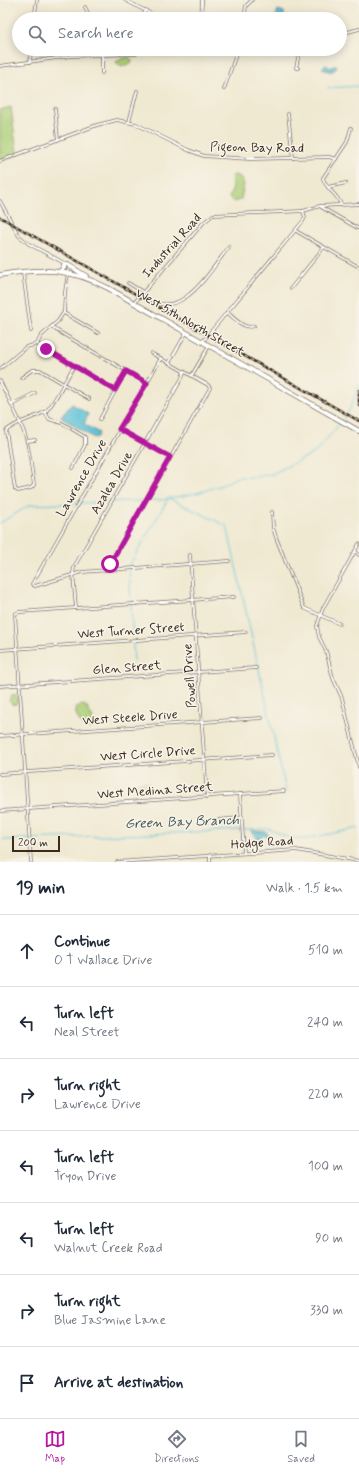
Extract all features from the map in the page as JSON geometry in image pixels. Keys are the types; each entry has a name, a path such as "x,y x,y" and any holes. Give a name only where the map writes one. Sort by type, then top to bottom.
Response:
{"main road":[{"path":"60,271 66,265 89,279"},
{"name":"West 5th North Street","path":"0,275 23,271 60,271 89,279 359,431"}],"street":[{"path":"35,12 36,0"},
{"path":"125,0 149,12"},
{"path":"201,12 202,0"},
{"path":"245,12 246,6 252,0"},
{"path":"85,7 88,12"},
{"path":"347,32 359,29"},
{"path":"30,56 30,62"},
{"path":"0,66 84,56"},
{"path":"102,56 102,73"},
{"path":"224,89 236,56"},
{"path":"298,68 296,68 299,56"},
{"path":"129,122 136,91"},
{"path":"55,109 58,140"},
{"path":"288,114 293,158"},
{"name":"Pigeon Bay Road","path":"0,161 109,121 129,122 204,156 250,159 331,157 336,159"},
{"path":"341,205 323,178 347,142 351,128"},
{"path":"328,187 346,183"},
{"path":"0,201 19,236 29,244 60,261 69,269 67,272 64,313 41,336 37,344"},
{"name":"Industrial Road","path":"134,303 203,223 213,215 302,211 320,206 359,204"},
{"path":"320,206 359,229"},
{"path":"202,342 305,217 302,211"},
{"path":"295,230 359,267"},
{"path":"128,283 157,304 178,303 189,296 229,247"},
{"path":"291,288 324,247"},
{"path":"23,271 31,331"},
{"path":"228,312 245,326 250,328 254,326"},
{"path":"64,313 98,333"},
{"path":"52,326 56,330 147,383"},
{"path":"169,363 186,333"},
{"path":"0,369 26,347 37,344 115,390"},
{"path":"192,375 210,346"},
{"path":"110,570 110,564 208,391 209,386 184,370 151,353"},
{"name":"Lawrence Drive","path":"72,574 33,585 32,583 161,358"},
{"path":"0,381 11,405 19,423 27,441 34,486 18,491 15,488 5,434 8,429 19,423 45,412 74,366"},
{"path":"21,378 32,370 38,369 89,399"},
{"path":"100,419 126,370"},
{"name":"Azalea Drive","path":"72,574 75,565 182,378 184,370"},
{"path":"11,405 35,393"},
{"path":"45,412 49,419 62,423 85,437 85,445 73,468"},
{"path":"119,429 170,457"},
{"path":"27,441 36,440"},
{"path":"272,512 273,528 276,538 303,604 308,611 340,624"},
{"path":"359,544 320,615 318,633 326,651 333,678 342,698 359,767"},
{"path":"355,551 359,555"},
{"name":"Powell Drive","path":"190,555 207,797"},
{"path":"76,608 72,574 229,561"},
{"path":"31,862 14,616 19,612 234,597"},
{"name":"West Turner Street","path":"0,650 246,632"},
{"name":"Glen Street","path":"0,686 256,668"},
{"name":"West Steele Drive","path":"0,736 262,718"},
{"name":"West Circle Drive","path":"0,774 272,755"},
{"name":"West Medina Street","path":"0,811 284,791"},
{"path":"240,794 244,853"},
{"path":"218,820 242,818"},
{"name":"Hodge Road","path":"118,862 153,861 210,855 302,850 359,861"},
{"path":"210,855 210,862"}],"green space":[{"path":"128,57 132,60 131,64 120,66 116,62 118,60"},
{"path":"11,107 17,155 0,160 0,110"},
{"path":"235,175 240,177 244,184 241,199 234,202 229,197 233,188 231,177"},
{"path":"14,695 19,700 14,705 9,700"},
{"path":"82,705 86,706 95,723 92,728 82,724 76,715 76,708"},
{"path":"137,782 147,782 150,784 147,788 140,789 134,786"}],"water":[{"path":"326,65 330,68 336,65 337,67 332,71 328,71 322,68"},
{"path":"72,404 88,414 84,424 99,433 97,437 94,438 61,417"},
{"path":"252,831 266,832 270,836 270,839 264,835 258,839"}],"waterway":[{"path":"328,88 359,86"},
{"path":"343,420 350,409 359,385"},
{"path":"307,457 318,450 341,422"},
{"path":"0,523 30,505 161,500 197,493 222,485 237,477 255,477 272,474 306,457"},
{"path":"168,498 227,526 286,791"},
{"path":"134,662 129,566 168,499"},
{"name":"Green Bay Branch","path":"3,840 269,829 289,838 305,839 359,828"}],"railway":[{"path":"0,217 359,421"},
{"path":"359,390 359,406"}],"route":[{"path":"46,349 115,390 126,371 147,383 119,429 170,457 110,564"}]}
